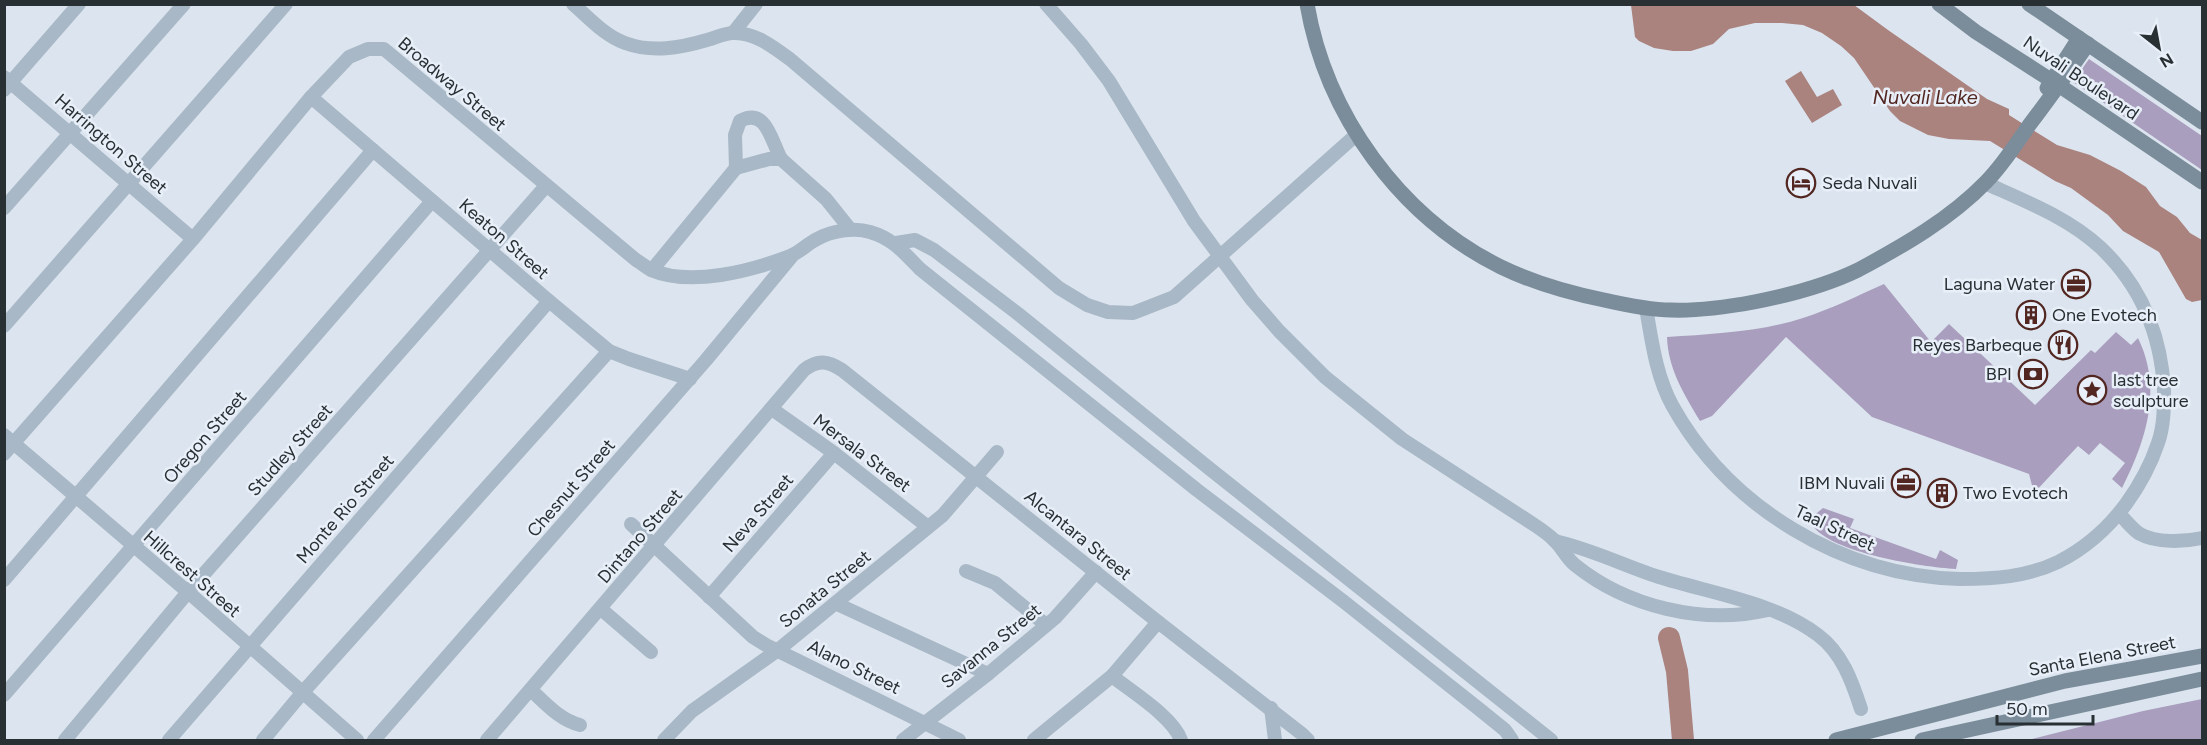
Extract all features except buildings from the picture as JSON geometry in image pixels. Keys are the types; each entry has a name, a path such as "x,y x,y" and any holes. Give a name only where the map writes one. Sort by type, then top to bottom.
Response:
{"street":[{"path":"7,83 79,4"},
{"path":"4,208 184,4"},
{"path":"4,326 286,4"},
{"path":"573,4 605,32 624,43 651,49 679,48 733,33 759,39 791,60 1059,288 1087,305 1108,312 1133,313 1174,297 1356,135"},
{"path":"733,33 756,4"},
{"path":"1046,4 1109,81 1194,221 1219,257 1287,340 1325,377 1402,439 1513,510 1556,541 1658,576 1754,603 1818,635 1843,662 1861,709"},
{"path":"1307,4 1325,69 1341,108 1356,135 1407,199 1453,238 1498,266 1563,291 1646,308 1671,310 1736,305 1790,295 1832,282 1880,258 1938,222 1985,183 2000,167 2033,121 2083,41"},
{"name":"Nuvali Boulevard","path":"1939,4 1976,32 2056,83 2202,183"},
{"name":"Nuvali Boulevard","path":"2029,4 2202,122"},
{"name":"Broadway Street","path":"8,444 193,239 311,97 349,57 368,49 384,49 546,186 636,260 652,270 678,276 712,276 734,273 792,256 818,238 850,230 869,231 896,243"},
{"name":"Harrington Street","path":"7,83 193,239"},
{"name":"Keaton Street","path":"311,97 609,351 690,379"},
{"path":"736,168 735,135 740,121 746,117 755,116 762,120 781,159 826,199 850,230"},
{"path":"4,580 373,150"},
{"path":"652,270 736,168 760,161 781,159"},
{"name":"Taal Street","path":"1646,308 1655,366 1671,404 1694,440 1735,485 1765,511 1797,532 1850,558 1907,575 1935,579 1981,580 2003,578 2038,570 2059,561 2101,533 2119,514 2138,487 2159,442 2163,419 2161,358 2147,311 2116,264 2085,235 2066,223 1985,183"},
{"name":"Studley Street","path":"65,741 188,592 546,186"},
{"name":"Oregon Street","path":"4,694 432,201"},
{"path":"896,243 915,240 934,250 1026,320 1551,741"},
{"path":"896,243 920,269 1189,483 1470,701 1505,730 1512,741"},
{"name":"Chesnut Street","path":"374,741 690,379 792,256"},
{"name":"Monte Rio Street","path":"169,741 549,301"},
{"path":"263,741 303,692 609,351"},
{"name":"Dintano Street","path":"488,741 804,370 813,363 823,361"},
{"name":"Alcantara Street","path":"823,361 842,369 1158,622 1271,708 1308,741"},
{"name":"Mersala Street","path":"772,409 834,453 928,527"},
{"name":"Hillcrest Street","path":"8,444 76,497 188,592 357,741"},
{"name":"Sonata Street","path":"664,741 692,711 778,650 837,604 928,527 956,502 997,452"},
{"name":"Neva Street","path":"709,597 834,453"},
{"path":"1189,483 1204,465"},
{"path":"2119,514 2138,532 2152,539 2202,538"},
{"name":"Alano Street","path":"631,524 753,637 765,645 925,722 959,741"},
{"path":"1556,541 1573,564 1596,580 1616,591 1659,608 1702,615 1749,614 1768,609"},
{"path":"966,571 995,583 1046,625"},
{"name":"Savanna Street","path":"903,741 1046,625 1096,572"},
{"path":"837,604 988,674"},
{"path":"601,609 651,652"},
{"path":"1034,741 1112,676 1158,622"},
{"name":"Santa Elena Street","path":"1836,741 2066,681 2202,656"},
{"path":"1112,676 1169,721 1178,732 1180,741"},
{"path":"1922,741 2202,679"},
{"path":"2066,681 2070,707"},
{"path":"531,690 561,717 570,723 580,725"},
{"path":"1271,708 1275,741"}],"shaded area":[{"path":"2089,59 2202,136 2202,170 2073,82"},
{"path":"1884,284 1931,342 1949,324 2035,405 2091,350 2095,353 2116,332 2131,345 2138,338 2149,376 2148,414 2138,451 2122,488 2112,479 2125,463 2100,443 2089,455 2078,446 2034,493 2029,474 1872,417 1786,337 1712,416 1700,421 1674,371 1667,337 1736,332 1786,323 1824,311"},
{"path":"1823,508 1854,519 1850,528 1936,559 1940,550 1958,560 1956,569 1878,557 1838,543 1822,535 1812,525 1812,517"},
{"path":"2202,699 2202,740 2028,740 2143,711"}],"water":[{"name":"Nuvali Lake","path":"1631,5 1854,5 1987,99 2009,109 2009,115 2057,145 2090,155 2146,187 2160,206 2177,217 2190,233 2202,240 2202,300 2192,302 2186,299 2159,252 2123,231 2108,215 2071,188 2055,181 1990,141 1949,139 1928,135 1900,121 1890,111 1854,58 1822,33 1803,25 1755,23 1729,29 1713,44 1691,51 1673,51 1654,48 1635,37"},
{"path":"1801,71 1817,97 1833,89 1842,105 1812,123 1785,81"}],"waterway":[{"path":"1669,638 1677,671 1683,740"}],"place":[{"name":"Seda Nuvali","path":"1801,183"},
{"name":"Laguna Water","path":"2076,284"},
{"name":"One Evotech","path":"2031,315"},
{"name":"Reyes Barbeque","path":"2063,345"},
{"name":"BPI","path":"2033,374"},
{"name":"last tree sculpture","path":"2092,390"},
{"name":"IBM Nuvali","path":"1906,483"},
{"name":"Two Evotech","path":"1942,493"}]}
